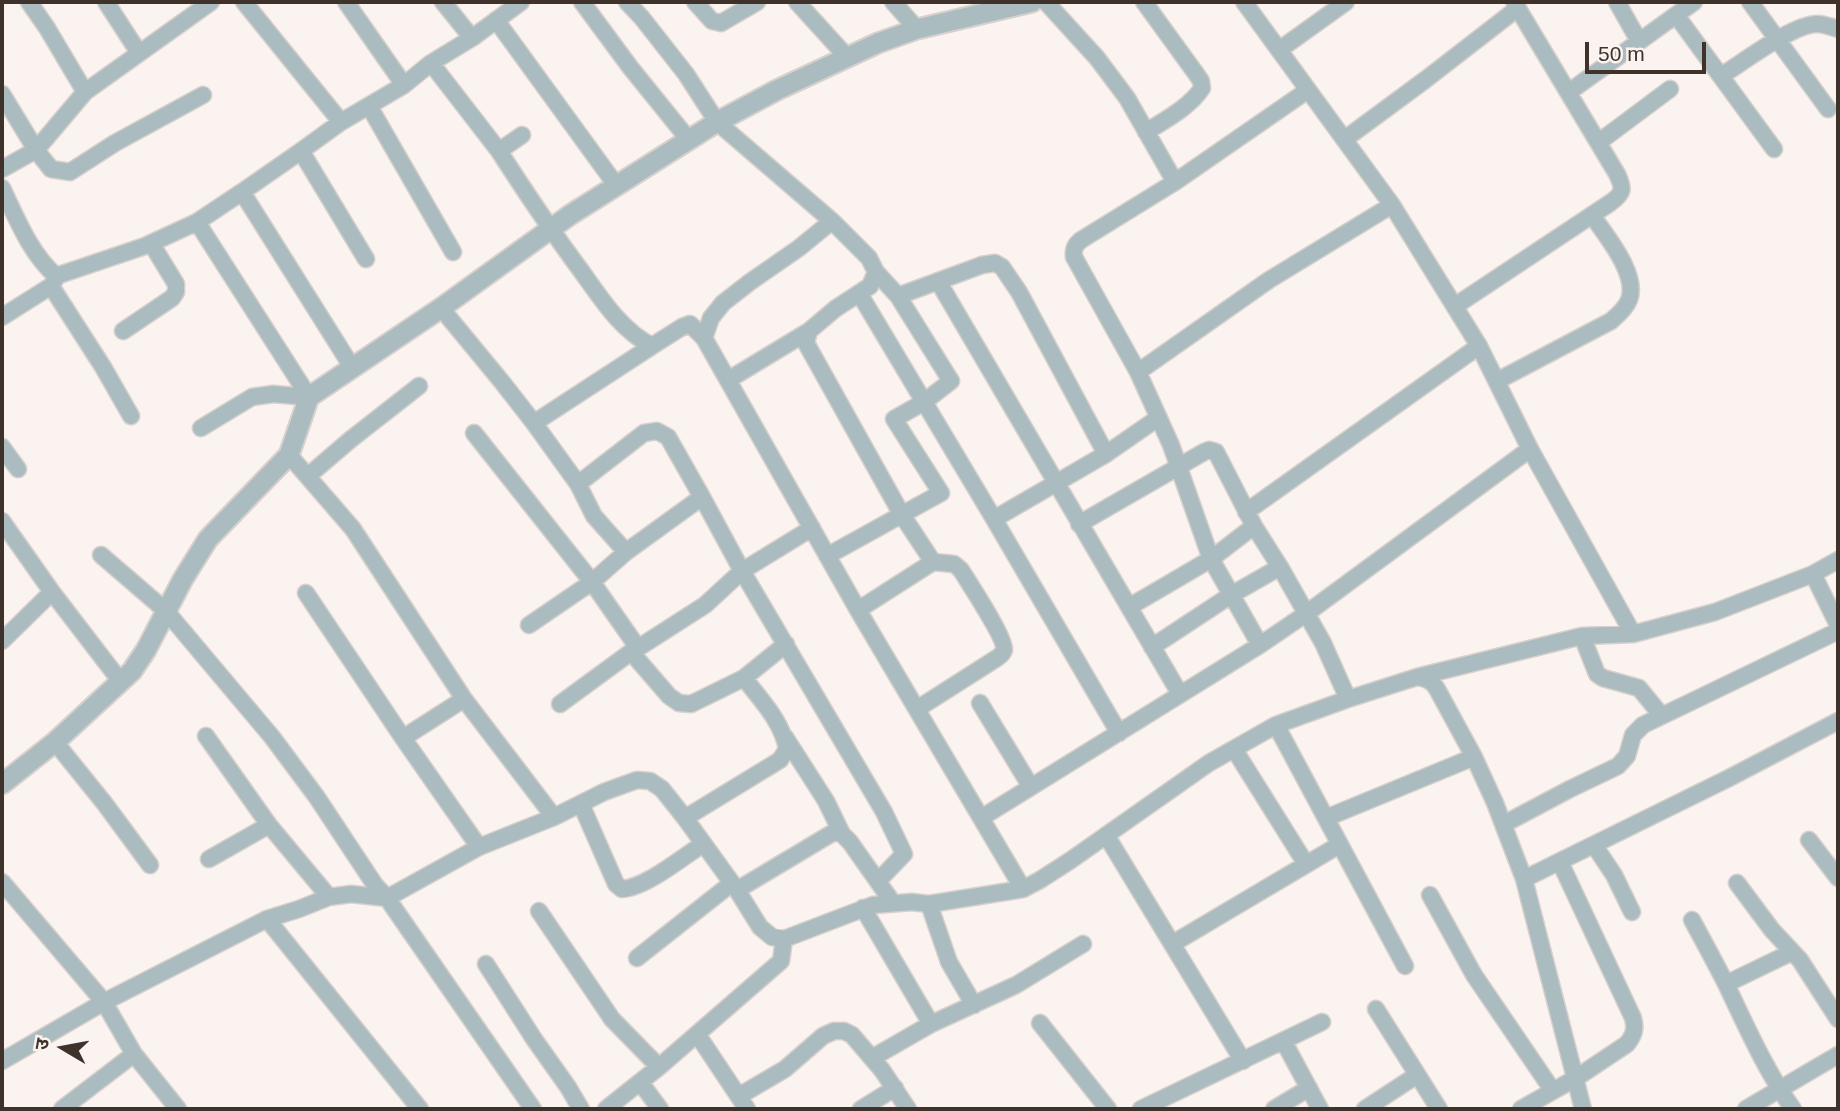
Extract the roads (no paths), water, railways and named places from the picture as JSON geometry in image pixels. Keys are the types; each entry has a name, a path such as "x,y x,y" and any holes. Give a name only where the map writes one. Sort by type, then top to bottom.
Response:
{"street":[{"path":"29,2 85,92"},
{"path":"106,2 139,53"},
{"path":"2,169 36,150 85,92 139,53 193,7 211,2"},
{"path":"244,2 341,122"},
{"path":"346,2 404,85"},
{"path":"443,2 472,38"},
{"path":"2,317 54,281 197,222 341,122 404,85 431,63 472,38 521,2"},
{"path":"583,2 630,67 689,140"},
{"path":"627,2 686,74 717,122 832,221 869,258 876,272 898,296 951,381 924,402 894,419 941,493 827,556"},
{"path":"695,2 712,21 722,23 757,2"},
{"path":"797,2 847,57"},
{"path":"893,2 917,29"},
{"path":"2,784 55,742 132,671 208,539 289,455 309,397 441,308 550,229 717,122 847,57 917,29 1032,2"},
{"path":"1046,2 1097,58 1127,98 1175,182"},
{"path":"1144,2 1197,75 1202,88 1177,111 1146,132"},
{"path":"1244,2 1392,205 1455,306 1479,345 1530,449 1633,634"},
{"path":"1279,50 1346,2"},
{"path":"1617,2 1639,41"},
{"path":"1569,92 1694,2"},
{"path":"1750,2 1828,109"},
{"path":"1345,139 1425,80 1516,5 1599,142 1617,174 1622,191 1617,198 1455,306"},
{"path":"1676,15 1774,149"},
{"path":"496,20 617,185"},
{"path":"1721,76 1777,40 1810,25 1838,29"},
{"path":"431,63 499,151 550,229 613,314 652,346"},
{"path":"1599,142 1670,89"},
{"path":"1260,645 1211,559 1178,465 1138,372 1073,251 1081,240 1175,182 1308,90"},
{"path":"2,94 36,150 51,169 70,172 115,143 203,95"},
{"path":"369,106 453,252"},
{"path":"499,151 523,135"},
{"path":"301,151 366,259"},
{"path":"2,188 32,248 48,269 131,416"},
{"path":"242,192 352,367"},
{"path":"1138,372 1269,280 1392,205"},
{"path":"1496,381 1611,321 1622,312 1630,298 1629,276 1620,257 1592,215"},
{"path":"704,338 711,318 723,303 832,221"},
{"path":"197,222 309,397"},
{"path":"123,331 172,298 176,292 176,284 151,243"},
{"path":"898,296 982,265 995,263 1002,267 1019,292 1106,454"},
{"path":"728,380 809,331 835,309 870,286 876,272"},
{"path":"938,282 1180,694"},
{"path":"859,293 1119,733"},
{"path":"441,308 534,423 578,484 594,516 626,552"},
{"path":"534,423 690,324 704,338 858,610 1023,889"},
{"path":"809,331 806,343 812,355 902,515 933,562"},
{"path":"1129,607 1211,559 1250,519 1479,345"},
{"path":"308,476 419,386"},
{"path":"201,428 252,397 273,394 309,397"},
{"path":"994,519 1106,454 1158,418"},
{"path":"578,484 644,433 657,431 668,438 742,571 884,811 904,854 878,881"},
{"path":"474,433 592,582 635,650 669,696 678,703 691,704 744,678 786,644"},
{"path":"2,447 18,469"},
{"path":"981,818 1260,645 1530,449"},
{"path":"1079,524 1178,465 1209,450 1216,452 1250,519 1323,642 1348,699"},
{"path":"289,455 353,528 464,699 554,817"},
{"path":"529,625 592,582 626,552 702,497"},
{"path":"2,521 121,682"},
{"path":"559,704 705,605 742,571 812,528"},
{"path":"102,555 166,611 272,737 316,796 375,885 387,898 533,1109"},
{"path":"2,1061 104,1002 267,919 329,897 351,894 387,898 479,847 637,780 650,781 662,789 760,927 772,937 784,939 873,905 912,902 929,904 1023,889 1209,763 1276,725 1348,699 1417,677 1582,636 1633,634 1715,612 1813,574 1838,560"},
{"path":"858,610 933,562 954,564 961,570 998,631 1003,653 917,709"},
{"path":"1152,647 1231,595 1280,567"},
{"path":"1813,574 1838,625"},
{"path":"2,641 52,592"},
{"path":"306,593 479,847"},
{"path":"1504,824 1618,766 1627,756 1633,735 1643,724 1838,631"},
{"path":"1582,636 1597,674 1639,688 1662,716"},
{"path":"1417,677 1434,684 1474,757 1504,824 1524,878 1583,1109"},
{"path":"744,678 777,722 827,801 842,834 893,903"},
{"path":"403,738 464,699"},
{"path":"980,703 1031,787"},
{"path":"1524,878 1729,778 1838,721"},
{"path":"1276,725 1405,966"},
{"path":"206,736 269,825 329,897"},
{"path":"685,818 780,760 787,749 785,737"},
{"path":"55,742 150,865"},
{"path":"1234,749 1306,864"},
{"path":"1326,818 1474,757"},
{"path":"580,804 616,884 622,889 631,889 643,883 703,844"},
{"path":"209,859 269,825"},
{"path":"637,958 734,887 834,832 842,834"},
{"path":"1106,835 1243,1061"},
{"path":"1809,841 1838,878"},
{"path":"1172,944 1339,845"},
{"path":"1594,845 1614,875 1632,912"},
{"path":"1521,1109 1576,1078 1627,1044 1635,1025 1560,862"},
{"path":"2,882 104,1002 134,1054 178,1109"},
{"path":"1737,883 1814,981 1838,1019"},
{"path":"1430,895 1474,975 1553,1091"},
{"path":"929,904 948,962 974,1005"},
{"path":"863,908 930,1024"},
{"path":"539,911 612,1019 659,1067"},
{"path":"267,919 419,1109"},
{"path":"1692,920 1749,1034 1793,1109"},
{"path":"606,1109 659,1067 781,961 784,939"},
{"path":"872,1058 930,1024 1016,985 1083,944"},
{"path":"1726,984 1792,952"},
{"path":"486,964 581,1109"},
{"path":"1376,1009 1439,1109"},
{"path":"1040,1023 1108,1109"},
{"path":"1141,1109 1322,1023"},
{"path":"697,1034 743,1102 823,1036 834,1031 844,1031 852,1035 872,1058 908,1109"},
{"path":"1284,1042 1320,1109"},
{"path":"62,1109 134,1054"},
{"path":"1746,1109 1838,1055"},
{"path":"1365,1109 1417,1075"},
{"path":"640,1082 660,1109"},
{"path":"861,1109 895,1088"},
{"path":"1274,1109 1309,1088"}]}
